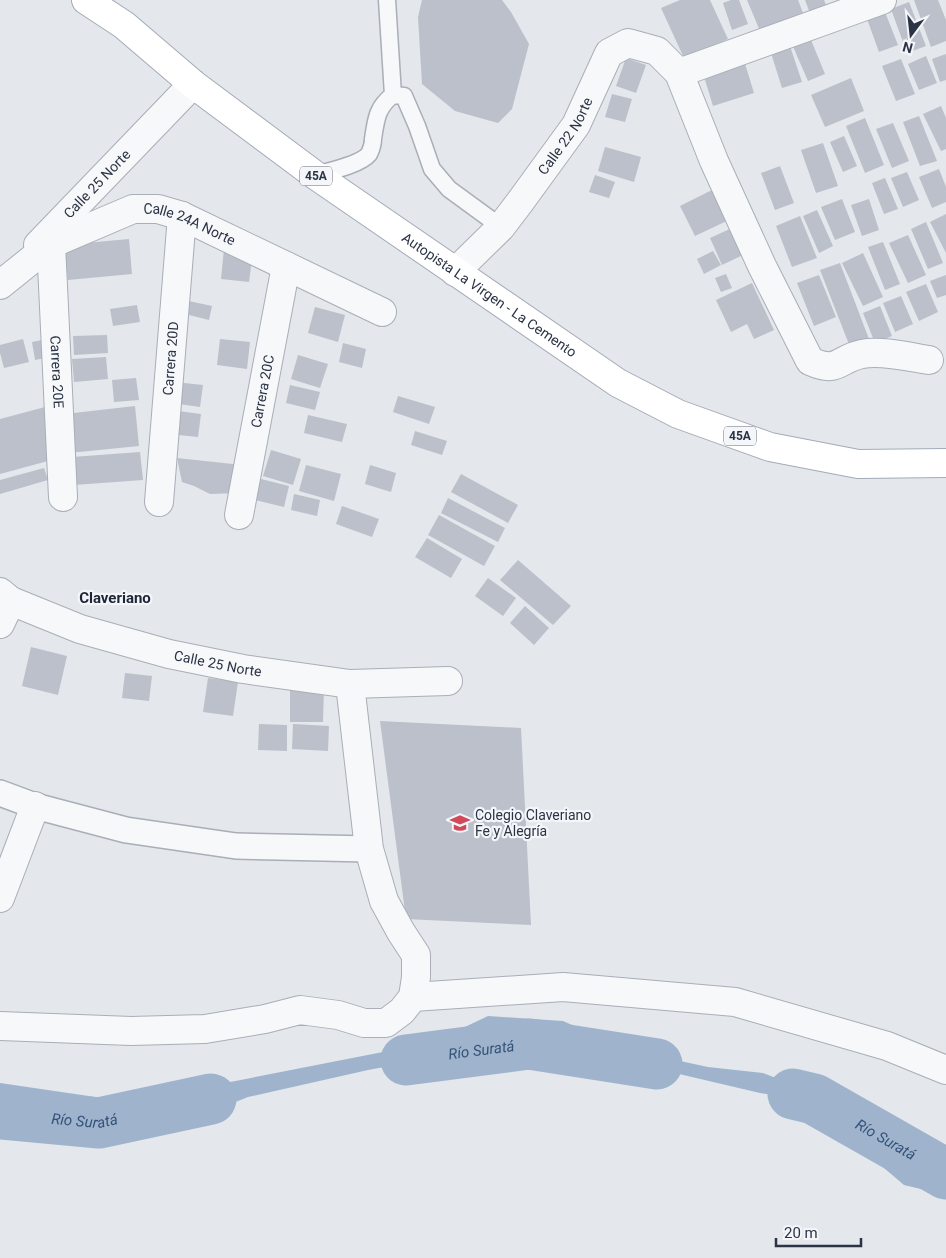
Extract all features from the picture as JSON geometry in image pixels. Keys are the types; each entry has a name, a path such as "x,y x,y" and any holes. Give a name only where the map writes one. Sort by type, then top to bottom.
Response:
{"main road":[{"name":"Autopista La Virgen - La Cemento","path":"86,0 124,25 193,84 315,175 618,383 678,414 770,447 858,464 946,463"}],"street":[{"path":"679,73 882,0"},
{"name":"Calle 22 Norte","path":"455,272 501,227 576,125 609,53 628,43 657,50 679,73 714,161 762,266 810,361 822,366 831,367 862,354 881,354 929,360"},
{"name":"Calle 25 Norte","path":"0,284 193,84"},
{"name":"Calle 24A Norte","path":"0,284 51,244 133,209 158,209 182,216 382,312"},
{"name":"Carrera 20D","path":"159,502 182,216"},
{"name":"Carrera 20E","path":"51,244 63,497"},
{"name":"Carrera 20C","path":"239,515 286,266"},
{"name":"Calle 25 Norte","path":"4,605 169,654 243,669 350,684 448,681"},
{"path":"0,1026 130,1031 204,1029 265,1019 300,1010 338,1015 364,1023 386,1023 402,1010 413,997 416,978 416,955 384,901 368,849 350,684"},
{"path":"0,793 35,806 126,830 236,846 368,849"},
{"path":"0,898 35,806"},
{"path":"413,997 563,987 735,1002 887,1046 946,1070"}],"lane":[{"path":"387,0 394,95"},
{"path":"315,175 354,163 368,154 373,144 376,120 383,103 394,95 404,96 432,169 448,189 501,227"}],"water":[{"path":"488,1016 563,1021 629,1050 708,1067 763,1073 820,1095 887,1147 946,1166 946,1195 904,1185 864,1151 838,1142 820,1105 662,1070 605,1061 556,1039 491,1048 368,1070 248,1097 201,1116 134,1113 0,1094 0,1083 109,1099 210,1086 388,1051 446,1036"}],"building":[{"path":"422,0 502,0 511,12 529,44 512,109 498,123 455,111 422,84 418,17"},
{"path":"680,0 710,0 728,39 684,58 661,8"},
{"path":"739,0 748,24 732,30 723,3"},
{"path":"747,0 798,0 803,13 760,31"},
{"path":"805,0 824,0 828,10 811,16"},
{"path":"914,0 938,0 946,20 946,41 931,47"},
{"path":"909,2 926,46 907,53 891,9"},
{"path":"885,12 898,45 879,52 867,19"},
{"path":"809,35 825,74 808,81 791,42"},
{"path":"790,46 802,82 782,88 771,53"},
{"path":"946,54 946,80 940,82 932,59"},
{"path":"926,56 937,83 919,90 908,64"},
{"path":"743,57 754,93 713,106 702,70"},
{"path":"626,58 646,65 636,93 616,86"},
{"path":"901,59 915,94 896,101 882,66"},
{"path":"851,78 864,111 825,127 811,95"},
{"path":"612,94 632,99 625,122 605,117"},
{"path":"941,106 946,118 946,149 941,151 923,114"},
{"path":"919,116 937,161 920,166 903,122"},
{"path":"865,118 884,165 865,173 846,126"},
{"path":"893,123 909,161 892,168 876,129"},
{"path":"844,136 857,166 843,172 830,142"},
{"path":"823,143 838,186 816,193 801,150"},
{"path":"605,147 641,157 634,182 598,171"},
{"path":"780,166 794,203 775,210 761,173"},
{"path":"939,169 946,187 946,202 932,208 919,177"},
{"path":"907,172 919,200 903,207 891,178"},
{"path":"595,175 615,182 609,198 589,192"},
{"path":"885,178 898,209 884,214 872,183"},
{"path":"710,191 723,191 731,219 695,236 680,206"},
{"path":"842,199 855,232 835,240 821,207"},
{"path":"869,199 879,230 862,236 851,205"},
{"path":"817,210 833,246 819,253 803,216"},
{"path":"946,214 946,253 930,222"},
{"path":"800,216 817,258 792,267 776,226"},
{"path":"926,222 943,263 928,269 911,229"},
{"path":"732,228 743,255 722,265 710,238"},
{"path":"908,235 926,275 908,283 889,243"},
{"path":"129,239 132,274 68,280 64,245"},
{"path":"883,242 900,284 885,290 868,247"},
{"path":"224,249 253,252 249,282 221,279"},
{"path":"713,251 721,265 704,274 697,259"},
{"path":"863,253 883,297 863,306 842,263"},
{"path":"840,263 869,339 850,347 820,270"},
{"path":"726,274 732,288 721,292 715,278"},
{"path":"819,275 836,317 814,326 797,283"},
{"path":"946,275 946,295 937,298 930,281"},
{"path":"752,283 774,330 754,339 747,324 731,332 716,300"},
{"path":"926,284 938,312 919,321 906,292"},
{"path":"901,296 913,324 895,332 883,303"},
{"path":"184,300 212,306 209,320 181,313"},
{"path":"137,305 140,322 113,326 110,309"},
{"path":"880,306 892,336 875,343 863,313"},
{"path":"315,307 345,315 338,342 308,333"},
{"path":"107,335 108,353 74,355 73,336"},
{"path":"23,339 29,362 4,368 0,345"},
{"path":"47,339 51,357 35,360 32,342"},
{"path":"220,339 250,342 247,369 217,365"},
{"path":"343,343 366,349 362,368 339,362"},
{"path":"298,355 328,364 320,388 291,379"},
{"path":"106,357 108,379 74,382 72,359"},
{"path":"136,378 139,400 114,402 112,380"},
{"path":"175,382 203,385 200,407 172,403"},
{"path":"290,385 320,392 315,410 286,403"},
{"path":"398,396 435,407 429,424 393,412"},
{"path":"135,406 139,446 69,453 65,414"},
{"path":"45,407 59,458 0,474 0,419"},
{"path":"170,410 201,414 198,437 169,434"},
{"path":"308,415 347,424 342,442 304,433"},
{"path":"415,431 447,441 442,455 411,445"},
{"path":"271,450 301,459 293,485 263,476"},
{"path":"140,452 143,480 74,485 72,457"},
{"path":"177,458 242,465 238,493 210,494 182,482"},
{"path":"306,465 341,474 334,501 299,491"},
{"path":"370,465 396,473 391,492 365,484"},
{"path":"44,468 48,480 0,494 0,480"},
{"path":"461,474 518,505 508,523 451,492"},
{"path":"261,479 289,486 284,507 255,500"},
{"path":"294,494 320,500 317,516 291,510"},
{"path":"448,498 505,528 498,542 441,513"},
{"path":"342,506 379,519 372,537 336,524"},
{"path":"439,515 495,546 484,566 428,535"},
{"path":"427,538 462,559 451,578 415,557"},
{"path":"518,560 571,606 553,625 500,580"},
{"path":"488,578 516,598 503,616 475,596"},
{"path":"525,606 549,628 534,645 510,623"},
{"path":"31,647 67,656 58,695 22,686"},
{"path":"125,673 152,676 149,701 122,698"},
{"path":"208,678 238,682 233,716 203,712"},
{"path":"290,687 324,687 323,722 290,722"},
{"name":"Colegio Claveriano Fe y Alegría","path":"380,721 521,728 531,925 406,919"},
{"path":"259,724 287,725 287,751 258,750"},
{"path":"293,724 329,726 328,751 292,749"}],"waterway":[{"name":"Río Suratá","path":"406,1060 529,1044 657,1064"},
{"name":"Río Suratá","path":"793,1094 814,1099 946,1174"},
{"name":"Río Suratá","path":"0,1114 99,1123 211,1099"}],"place":[{"name":"Colegio Claveriano Fe y Alegría","path":"460,823"}],"district":[{"name":"Claveriano","path":"115,598"}]}
